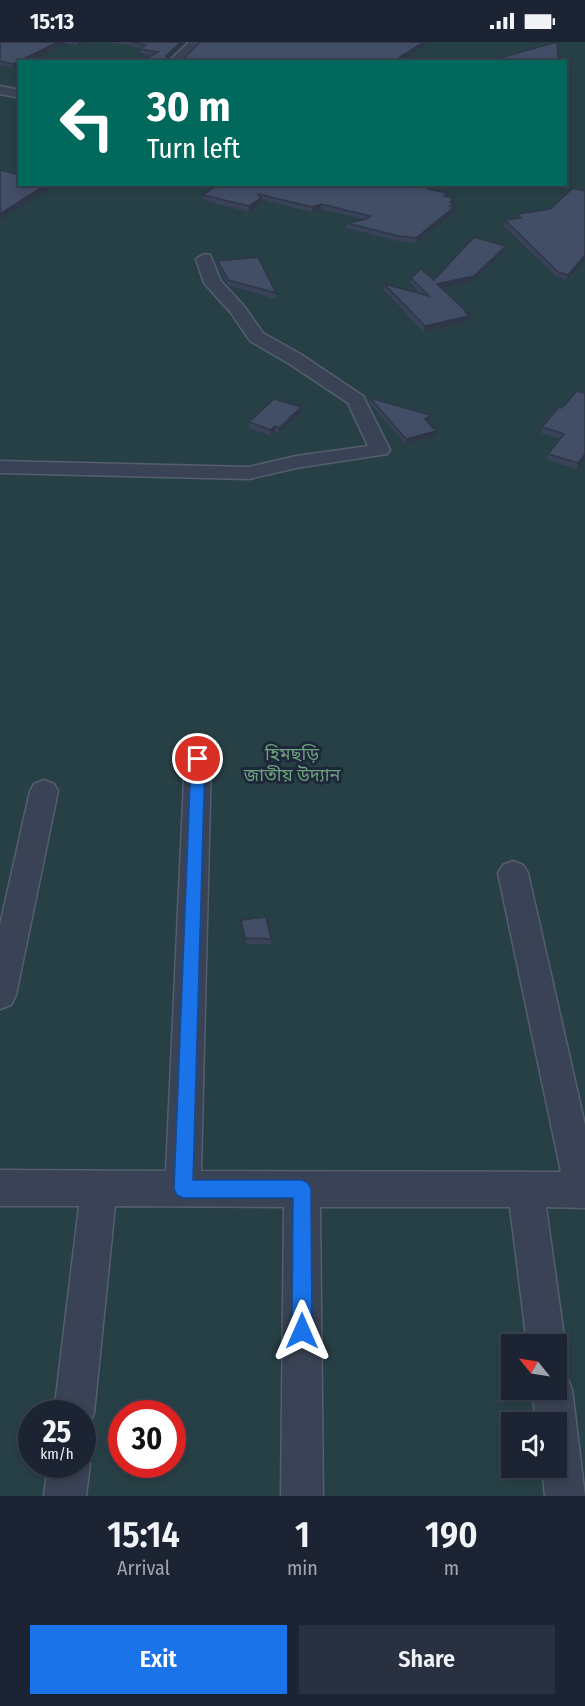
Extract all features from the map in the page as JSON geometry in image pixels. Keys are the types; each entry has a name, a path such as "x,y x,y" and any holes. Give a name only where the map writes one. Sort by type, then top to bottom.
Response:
{"street":[{"path":"176,60 196,42"},
{"path":"0,90 18,94"},
{"path":"0,467 249,473 296,462 380,450 356,400 295,359 256,337 238,310 213,283 204,259"},
{"path":"183,1189 198,759"},
{"path":"0,995 44,791"},
{"path":"0,1188 583,1190 513,873"},
{"path":"75,1400 99,1188"},
{"path":"302,1189 302,1496"},
{"path":"526,1190 545,1334"},
{"path":"554,1400 567,1496"},
{"path":"65,1496 67,1478"}],"green space":[{"name":"হিমছড়ি জাতীয় উদ্যান","path":"0,42 585,42 585,1496 0,1496"}],"building":[{"path":"0,42 58,42 13,64 0,61"},
{"path":"131,42 181,42 166,56 166,59 183,59 200,42 424,42 400,57 413,60 144,60 158,52 140,49 146,45"},
{"path":"557,42 558,60 493,60"},
{"path":"0,170 18,174 18,186 44,186 0,214"},
{"path":"215,186 426,186 428,189 447,193 444,196 454,198 450,202 454,203 450,206 454,207 416,238 398,236 347,223 370,216 321,204 312,207 258,194 261,198 249,206 203,195"},
{"path":"573,188 585,191 585,255 568,275 558,272 505,220 521,218 517,214 550,209"},
{"path":"474,237 506,246 474,276 437,284 469,316 425,326 384,284 429,296 411,278 421,269 434,280"},
{"path":"258,257 276,293 228,280 218,261"},
{"path":"577,391 585,393 585,454 578,463 548,454 564,434 542,427"},
{"path":"370,398 430,415 425,419 436,431 406,439"},
{"path":"274,399 301,407 279,428 275,426 271,430 249,422"},
{"path":"266,917 271,939 245,938 241,920"}],"route":[{"path":"198,759 183,1189 302,1189 302,1331"}]}
